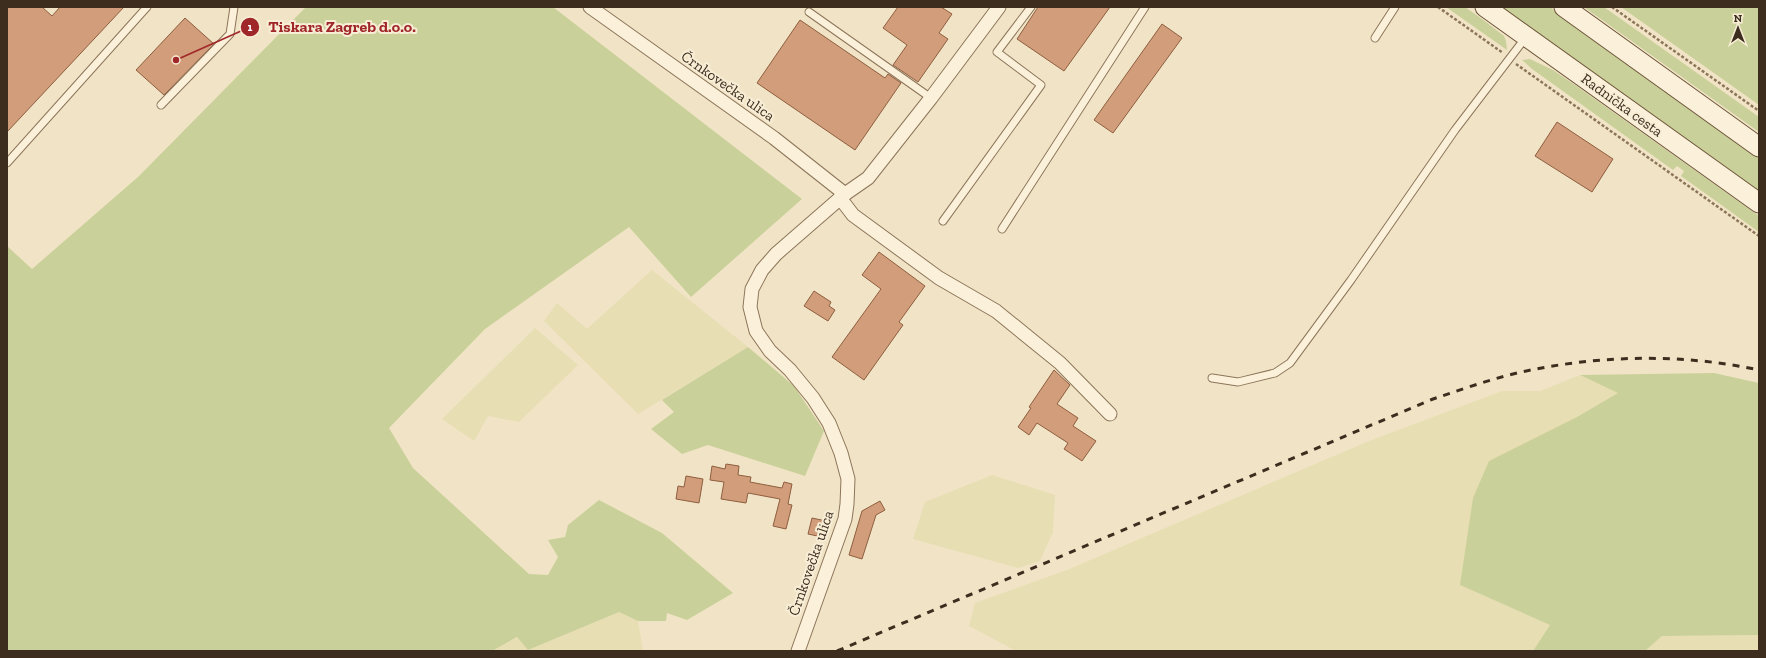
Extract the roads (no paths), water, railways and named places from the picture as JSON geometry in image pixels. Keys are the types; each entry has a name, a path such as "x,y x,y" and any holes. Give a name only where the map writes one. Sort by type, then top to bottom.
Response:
{"main road":[{"name":"Radnička cesta","path":"1485,7 1759,203"},
{"path":"1564,7 1759,147"}],"street":[{"name":"Črnkovečka ulica","path":"590,7 774,138 843,196"},
{"name":"Črnkovečka ulica","path":"798,651 845,519 848,479 841,453 829,423 813,398 790,370 770,351 756,330 750,307 752,289 762,270 776,254 843,196 868,178 931,98 999,7"},
{"path":"843,196 853,215 939,278 996,311 1060,363 1110,414"}],"lane":[{"path":"7,163 147,7"},
{"path":"162,105 230,34 234,7"},
{"path":"943,221 1041,85 997,52 1031,7"},
{"path":"1002,229 1145,7"},
{"path":"1375,38 1395,7"},
{"path":"809,12 931,98"},
{"path":"1212,378 1238,382 1275,373 1290,363 1351,280 1455,130 1526,37"}],"railway":[{"path":"837,651 1433,399 1485,382 1517,373 1547,367 1638,358 1699,361 1759,370"}],"place":[{"name":"Tiskara Zagreb d.o.o.","path":"176,60"}]}
